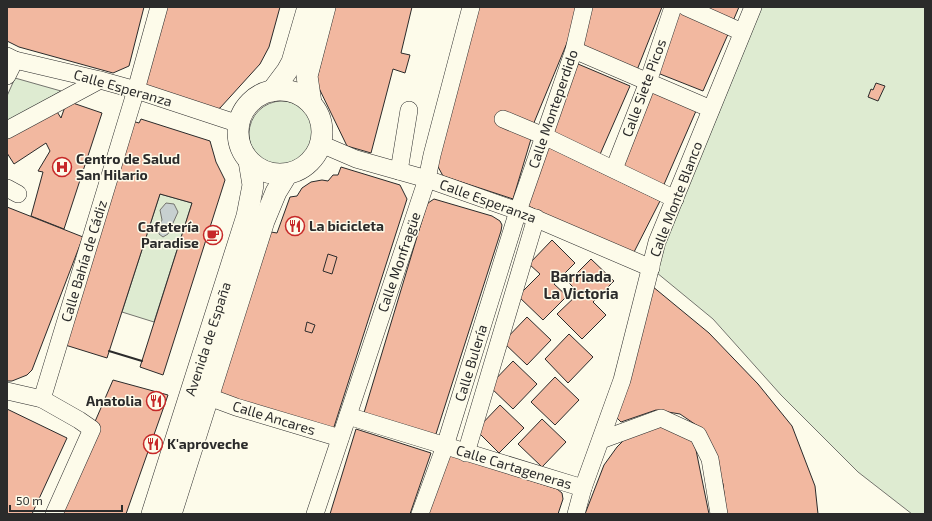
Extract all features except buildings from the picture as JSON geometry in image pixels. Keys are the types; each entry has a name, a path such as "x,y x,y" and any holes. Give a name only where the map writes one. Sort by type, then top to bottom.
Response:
{"main road":[{"path":"272,90 288,71 292,62 308,7"},
{"path":"311,103 307,76 326,7"},
{"path":"272,90 286,90 300,95 311,103 319,115 322,129 321,144 316,155 308,164 298,171 287,174 273,174 260,169 249,161 242,150 238,137 239,124 243,112 251,102 272,90"},
{"name":"Avenida de España","path":"152,514 247,216 253,185 249,161"},
{"name":"Avenida de España","path":"171,514 264,221 276,192 287,174"}],"street":[{"name":"Calle Bahía de Cádiz","path":"42,399 136,90 159,7"},
{"name":"Calle Monfragüe","path":"315,514 427,179 471,7"},
{"name":"Calle Monteperdido","path":"518,211 574,50 584,7"},
{"name":"Calle Siete Picos","path":"614,169 648,82 673,7"},
{"path":"686,7 742,32"},
{"name":"Calle Monte Blanco","path":"576,514 583,488 622,380 657,242 753,7"},
{"path":"574,50 711,109"},
{"name":"Calle Esperanza","path":"11,58 136,90 239,124"},
{"path":"7,76 11,58"},
{"path":"7,130 100,80"},
{"path":"399,171 409,110"},
{"path":"503,119 544,136 675,199"},
{"name":"Calle Esperanza","path":"321,144 356,159 427,179 518,211 651,268"},
{"name":"Calle Bulería","path":"420,514 445,446 518,211"},
{"path":"466,453 536,218"},
{"path":"7,392 42,399 92,429 54,514"},
{"name":"Calle Ancares","path":"209,397 236,407 340,438"},
{"path":"348,416 445,446"},
{"path":"601,440 661,418 698,435 710,459 720,514"},
{"name":"Calle Cartageneras","path":"445,446 583,488"}],"green space":[{"path":"753,7 925,7 925,514 912,514 858,472 781,395 713,319 651,268"},
{"path":"15,78 61,91 7,123 7,96"},
{"path":"275,101 289,101 301,106 310,115 315,127 313,147 306,158 289,167 275,167 263,162 254,153 249,141 249,127 254,115 263,106"},
{"path":"160,194 192,203 154,322 122,312"}],"shaded area":[{"path":"166,203 174,204 178,212 168,234 163,237 159,234 158,229 162,220 160,210"}],"wall":[{"path":"109,351 142,361"}],"place":[{"name":"Centro de Salud San Hilario","path":"62,167"},
{"name":"La bicicleta","path":"295,226"},
{"name":"Cafetería Paradise","path":"213,235"},
{"name":"Anatolia","path":"156,401"},
{"name":"K'aproveche","path":"153,444"}],"district":[{"name":"Barriada La Victoria","path":"581,286"}]}
